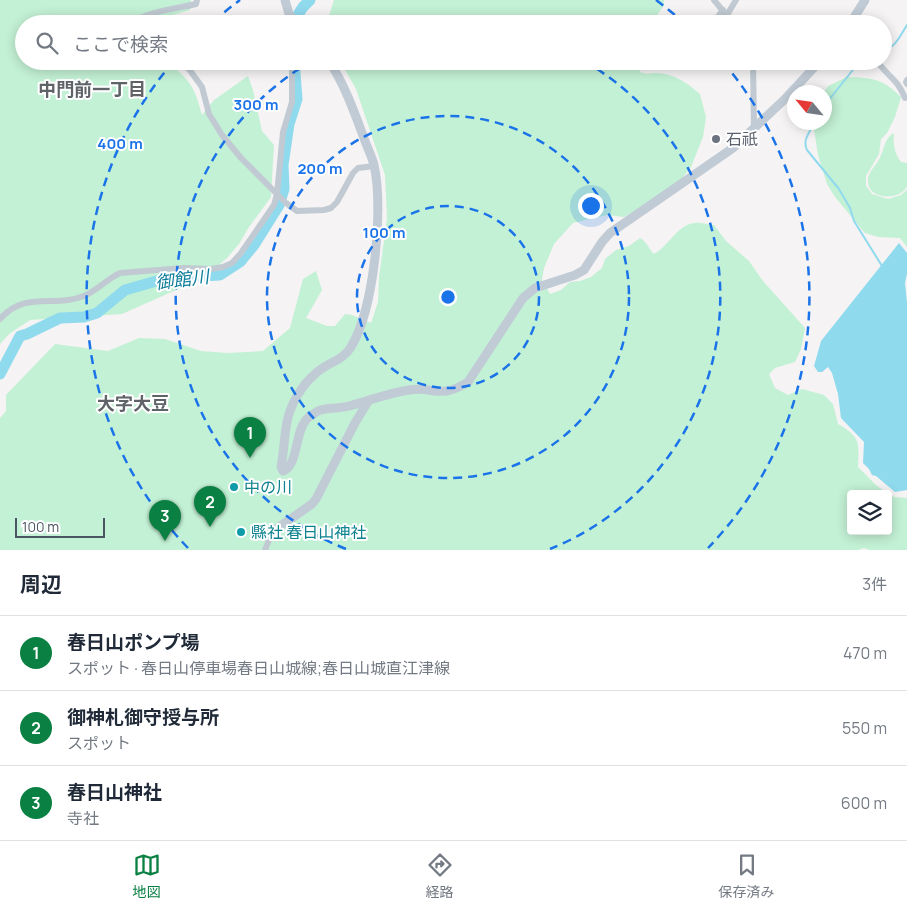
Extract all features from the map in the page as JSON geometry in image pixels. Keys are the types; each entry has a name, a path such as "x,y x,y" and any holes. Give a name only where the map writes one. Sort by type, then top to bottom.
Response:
{"street":[{"path":"154,15 163,11 196,4 197,0"},
{"path":"285,0 291,15"},
{"path":"714,0 727,15"},
{"path":"722,15 736,0"},
{"path":"856,15 865,0"},
{"path":"190,70 202,87 209,114 222,134 241,158 297,211 331,208 337,202 353,173 358,168 374,166"},
{"path":"0,319 9,309 21,304 82,296 95,290 112,276 120,273 184,268 211,269 232,263 274,205 277,194 283,132 292,102 292,70"},
{"path":"334,70 345,92 374,166 378,208 375,256 370,292 361,326 351,348 346,354 315,374 297,396 287,421 284,456 281,467 283,471 289,468 305,420 321,410 347,407 408,390 418,389 443,392 456,389 468,382 523,298 536,288 575,275 584,270 610,233 733,148 812,70"},
{"path":"754,70 754,129"},
{"path":"883,70 897,81 905,98"},
{"path":"907,80 907,84"},
{"path":"265,550 272,532 312,504 316,499 355,423 370,400"}],"green space":[{"path":"0,0 191,0 190,10 172,15 15,15 15,70 177,70 190,84 202,115 214,100 248,76 262,131 274,145 271,197 239,244 227,258 203,278 122,314 30,320 9,334 0,344"},
{"path":"334,0 664,0 664,5 657,15 329,15"},
{"path":"345,70 640,70 640,72 647,74 663,73 685,83 700,94 706,117 703,137 691,167 681,180 646,205 624,217 607,215 573,223 554,244 544,268 542,280 550,294 561,290 570,282 591,277 602,268 605,259 616,250 629,246 640,238 654,254 677,232 688,225 696,223 714,225 726,241 749,261 763,281 805,328 801,349 795,362 775,368 769,374 775,388 788,395 802,389 824,395 833,404 838,424 851,433 857,441 859,452 858,467 883,490 847,490 847,535 892,535 892,496 907,498 907,550 869,550 864,548 858,550 0,550 0,418 6,411 6,395 55,344 108,351 139,338 165,339 201,351 227,353 263,351 290,328 303,279 316,271 322,290 306,318 327,326 335,326 345,314 371,323 378,302 379,277 387,218 385,175 356,89"},
{"path":"847,77 876,80 888,86 901,97 895,117 887,133 881,139 879,154 866,176 866,186 872,194 888,199 901,195 907,190 907,247 900,238 878,237 865,233 835,197 827,184 818,155 814,130 832,130 832,85 830,85"},
{"path":"894,133 895,152 901,162 907,163 907,186 904,191 892,196 879,195 869,188 868,178 880,159 887,140"}],"water":[{"path":"899,243 907,253 905,283 907,302 907,490 895,492 876,476 872,475 863,463 864,442 841,418 838,394 832,373 828,367 822,372 818,372 814,366 821,341"}],"waterway":[{"name":"御館川","path":"298,15 310,0"},
{"path":"892,45 907,25"},
{"name":"御館川","path":"0,374 20,336 60,318 84,317 97,313 125,290 160,280 220,275 240,262 254,245 279,205 284,189 283,165 289,124 297,99 295,70"},
{"path":"832,96 853,70"},
{"path":"811,130 805,143 807,150 839,189 850,208 854,221 882,266"}],"place":[{"name":"石祇","path":"716,139"},
{"name":"春日山ポンプ場","path":"250,458"},
{"name":"中の川","path":"234,487"},
{"name":"御神札御守授与所","path":"210,527"},
{"name":"縣社 春日山神社","path":"241,532"},
{"name":"春日山神社","path":"165,541"}],"district":[{"name":"中門前一丁目","path":"92,90"},
{"name":"大字大豆","path":"133,404"}]}
